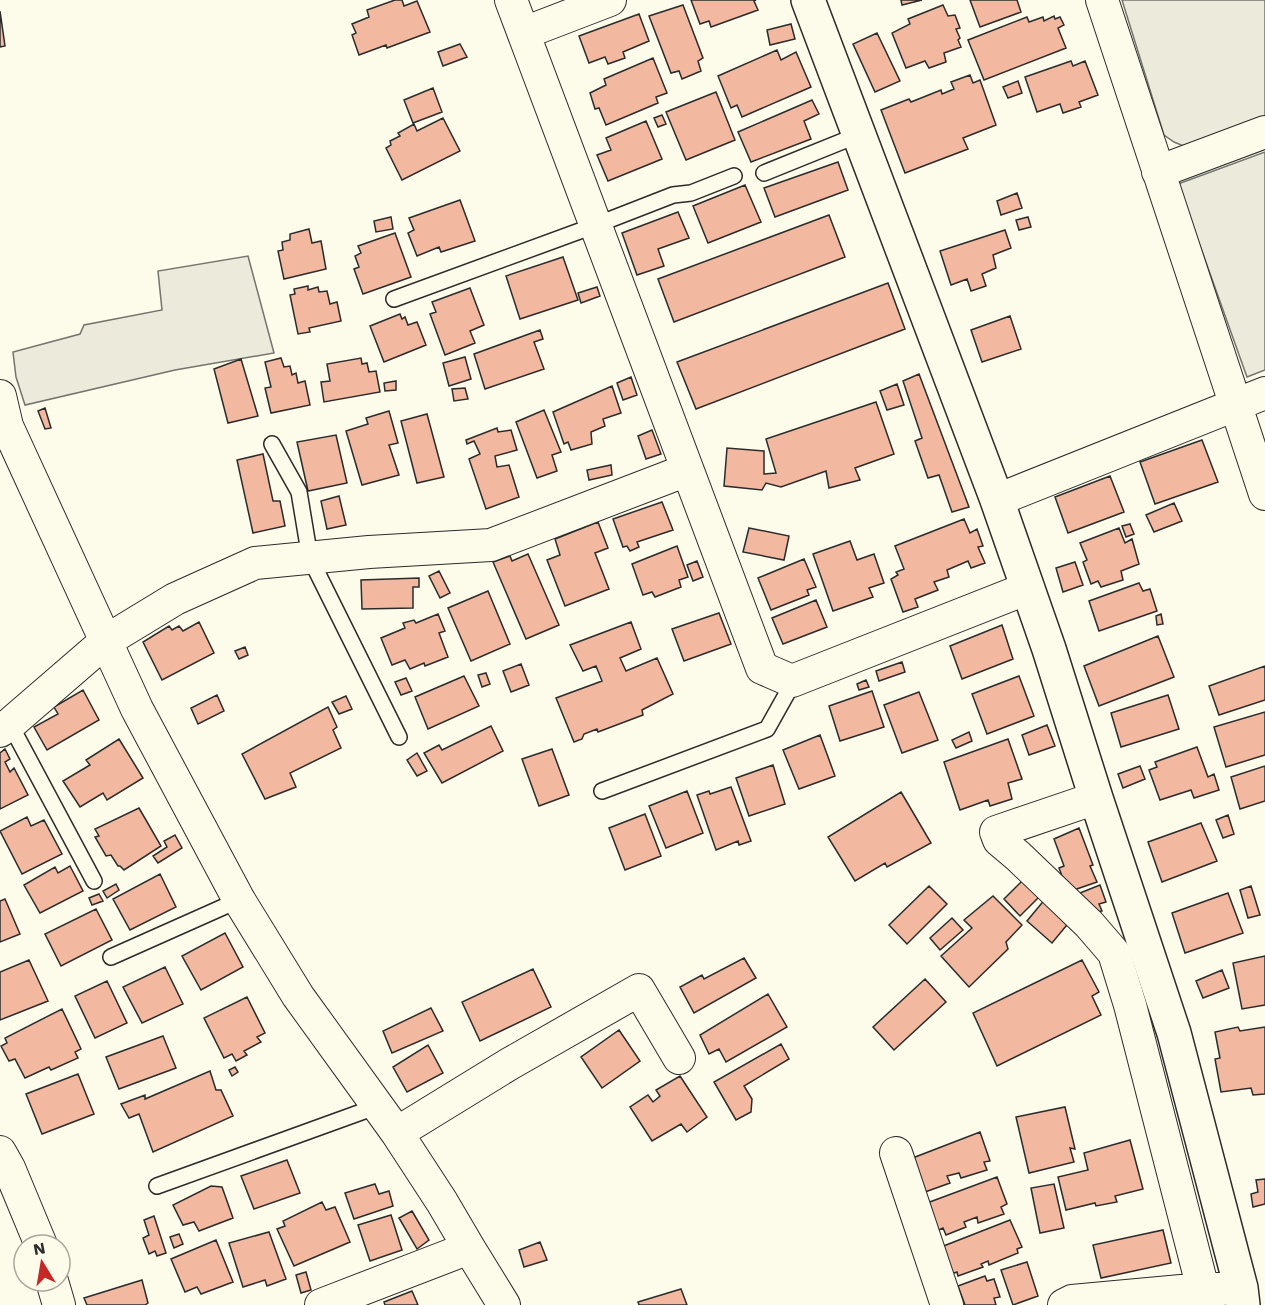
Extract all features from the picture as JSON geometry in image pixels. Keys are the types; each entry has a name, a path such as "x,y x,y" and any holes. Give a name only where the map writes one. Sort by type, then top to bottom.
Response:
{"street":[{"path":"511,0 762,668 792,681 1028,588"},
{"path":"808,0 997,500 1049,649 1174,1034 1242,1297 1203,1289 1072,1301 1064,1305"},
{"path":"1102,0 1265,494"},
{"path":"524,33 606,1"},
{"path":"1158,172 1265,132"},
{"path":"997,500 1265,393"},
{"path":"0,396 7,426 137,709 239,900 298,996 397,1133 504,1305"},
{"path":"5,727 106,641 175,598 255,563 369,552 491,545 687,470"},
{"path":"1096,798 996,832 999,840 1018,855 1089,924 1114,953 1130,1005 1203,1289"},
{"path":"397,1133 511,1063 639,990 679,1058"},
{"path":"0,1152 36,1233"},
{"path":"896,1153 947,1305"},
{"path":"321,1305 357,1299 469,1248"}],"lane":[{"path":"764,173 858,135"},
{"path":"394,299 673,195 691,193 734,176"},
{"path":"272,444 299,492 310,558 399,737"},
{"path":"602,791 767,729 795,679"},
{"path":"5,727 94,881"},
{"path":"111,957 239,900"},
{"path":"157,1186 378,1106"}],"shaded area":[{"path":"1122,0 1265,0 1265,117 1186,147 1164,135"},
{"path":"1265,152 1265,370 1247,377 1178,184"},
{"path":"248,256 274,353 175,370 25,405 16,377 13,352 80,334 84,325 162,310 158,271"}],"building":[{"path":"395,0 402,0 404,6 417,1 430,32 387,48 386,45 359,55 352,35 356,33 352,24 369,17 367,10"},
{"path":"691,0 756,0 754,1 758,10 711,27 709,21 700,24"},
{"path":"901,0 922,0 902,5"},
{"path":"970,0 1017,0 1021,12 980,27"},
{"path":"683,5 703,58 698,61 701,71 682,79 679,71 671,73 649,16"},
{"path":"943,5 948,16 955,15 960,28 956,29 961,47 944,53 946,62 929,68 925,61 906,68 892,33 910,24 908,19"},
{"path":"0,11 5,46 0,47"},
{"path":"639,14 649,41 623,52 625,58 608,64 605,57 589,63 579,36"},
{"path":"1054,16 1055,19 1060,17 1064,25 1058,28 1066,48 984,80 968,40 1027,17 1029,22 1043,17 1044,21"},
{"path":"791,24 795,39 770,45 767,30"},
{"path":"877,33 900,81 875,92 853,44"},
{"path":"460,44 467,57 443,66 438,52"},
{"path":"777,50 781,60 796,52 811,87 742,117 737,105 731,108 718,76"},
{"path":"653,58 667,93 656,97 658,103 606,125 599,108 595,109 590,93 606,85 604,79"},
{"path":"1071,61 1073,66 1085,61 1098,95 1079,102 1081,107 1063,113 1060,104 1037,112 1025,77"},
{"path":"970,75 973,83 980,80 996,125 963,138 968,149 905,173 881,110 909,99 911,102 941,90 942,94 954,89 951,82"},
{"path":"1018,81 1022,93 1008,98 1003,87"},
{"path":"433,88 442,112 413,123 404,100"},
{"path":"716,92 735,140 686,160 666,112"},
{"path":"812,100 819,114 804,121 811,139 751,162 738,132"},
{"path":"662,115 666,124 658,127 654,118"},
{"path":"443,118 460,151 402,180 386,148 391,145 390,141 400,136 398,133 414,124 417,131"},
{"path":"646,121 662,159 608,181 597,155 611,150 606,138"},
{"path":"838,162 848,190 775,217 764,188"},
{"path":"745,185 761,222 708,243 693,206"},
{"path":"1017,193 1022,208 1001,215 997,201"},
{"path":"460,200 475,241 441,252 439,247 417,256 408,233 414,230 409,218"},
{"path":"678,212 689,238 658,249 664,266 637,275 622,233"},
{"path":"829,215 845,257 674,322 658,279"},
{"path":"391,217 393,229 376,232 374,221"},
{"path":"1028,217 1031,227 1019,230 1016,220"},
{"path":"309,229 312,243 321,241 326,269 284,279 278,251 283,250 282,242 290,240 290,234"},
{"path":"1005,230 1011,248 993,255 996,268 982,274 986,286 971,291 967,279 951,285 940,251"},
{"path":"395,233 411,277 363,294 354,269 359,267 355,256 361,253 358,246"},
{"path":"563,257 578,300 520,319 506,276"},
{"path":"888,283 905,329 696,409 677,362"},
{"path":"308,286 308,290 318,287 319,292 327,291 330,304 337,302 341,321 309,328 310,332 298,334 290,295 295,294 294,289"},
{"path":"597,287 600,296 581,303 578,293"},
{"path":"470,288 484,325 470,331 475,343 445,355 430,314 436,312 432,302"},
{"path":"400,314 402,319 405,317 408,325 417,322 426,345 384,362 370,326"},
{"path":"1010,316 1021,349 982,362 971,330"},
{"path":"540,330 543,339 534,342 544,369 485,389 474,354"},
{"path":"465,357 471,379 449,386 443,363"},
{"path":"281,358 284,367 290,366 292,375 296,373 298,383 305,381 310,405 271,413 265,388 271,387 265,362"},
{"path":"361,358 362,364 367,363 369,372 376,371 380,392 324,402 321,382 330,381 327,364"},
{"path":"241,359 258,416 228,423 214,369"},
{"path":"919,374 969,507 952,512 939,475 928,478 915,441 922,438 903,381"},
{"path":"631,377 637,395 623,400 617,383"},
{"path":"396,381 396,390 385,391 384,383"},
{"path":"897,384 904,405 887,410 880,391"},
{"path":"612,386 621,413 603,419 605,426 591,432 592,444 571,450 568,442 564,444 553,412"},
{"path":"465,388 468,399 454,401 452,389"},
{"path":"876,402 894,454 855,468 860,480 829,488 826,471 781,487 766,483 762,490 724,486 727,448 764,451 764,474 776,473 766,439"},
{"path":"45,408 51,428 45,429 38,411"},
{"path":"544,410 561,452 552,455 557,471 537,478 516,422"},
{"path":"389,411 398,443 389,445 399,475 362,485 346,431 368,424 366,418"},
{"path":"427,414 444,477 417,483 401,421"},
{"path":"497,428 498,432 511,430 517,450 495,456 497,467 509,465 519,497 486,509 469,459 480,454 474,441 467,444 466,440"},
{"path":"652,430 661,454 646,459 638,436"},
{"path":"336,435 347,483 308,491 297,442"},
{"path":"1202,440 1218,482 1155,504 1140,462"},
{"path":"263,454 273,501 280,501 285,526 253,533 237,460"},
{"path":"611,465 612,475 589,480 587,470"},
{"path":"1110,476 1124,512 1068,533 1055,497"},
{"path":"339,496 346,525 327,529 321,501"},
{"path":"662,502 673,530 637,542 639,547 630,551 627,546 623,547 613,519"},
{"path":"1174,503 1182,521 1154,532 1146,515"},
{"path":"964,519 970,533 977,529 983,546 978,547 985,563 971,568 968,561 947,570 949,577 934,582 938,590 915,599 918,607 903,612 891,579 898,575 896,572 904,569 895,546"},
{"path":"598,522 608,548 595,553 609,589 565,606 547,560 560,555 555,539"},
{"path":"1130,524 1134,534 1126,537 1122,526"},
{"path":"749,528 789,536 784,560 743,552"},
{"path":"1119,528 1125,543 1132,539 1139,564 1121,571 1123,580 1101,587 1098,581 1091,584 1083,562 1087,560 1080,543"},
{"path":"850,541 857,560 874,554 884,583 869,588 873,597 833,611 813,554"},
{"path":"677,546 688,577 679,580 681,587 655,597 652,592 643,595 632,564"},
{"path":"528,554 559,625 526,639 493,562 510,556 512,561"},
{"path":"804,559 816,587 807,590 809,595 771,610 758,578"},
{"path":"697,561 703,577 693,581 687,565"},
{"path":"1075,562 1083,585 1063,592 1056,568"},
{"path":"439,571 450,593 440,598 429,576"},
{"path":"419,578 419,587 413,587 413,608 362,609 361,580"},
{"path":"1139,583 1143,591 1150,589 1157,611 1099,631 1089,601"},
{"path":"488,591 510,644 471,661 448,608"},
{"path":"816,600 827,627 783,644 772,618"},
{"path":"719,613 731,644 684,661 672,629"},
{"path":"438,614 445,631 439,633 448,657 410,669 405,660 392,665 381,638 405,628 403,623 414,620 416,623"},
{"path":"1161,614 1163,624 1157,625 1156,616"},
{"path":"199,622 214,653 162,680 143,642 169,626 172,630 179,626 183,631"},
{"path":"631,622 641,649 620,658 626,671 657,658 673,694 642,710 643,715 598,732 597,729 584,734 582,739 574,742 556,698 602,681 596,666 583,671 570,645"},
{"path":"1002,625 1013,659 962,679 950,646"},
{"path":"1158,636 1174,677 1099,706 1084,666"},
{"path":"245,647 248,655 239,659 235,651"},
{"path":"902,662 905,672 879,681 876,671"},
{"path":"521,664 529,685 511,692 503,671"},
{"path":"1265,666 1265,700 1219,715 1209,686"},
{"path":"486,673 490,684 482,687 478,675"},
{"path":"464,676 479,706 428,729 415,697"},
{"path":"1019,676 1034,716 987,734 972,694"},
{"path":"406,678 412,691 401,695 395,682"},
{"path":"866,680 869,687 859,690 857,684"},
{"path":"83,690 99,720 47,750 34,727 58,714 54,707"},
{"path":"872,691 884,727 840,741 829,706"},
{"path":"919,692 938,740 902,753 884,705"},
{"path":"217,695 224,711 198,724 191,708"},
{"path":"1168,695 1179,729 1121,747 1111,713"},
{"path":"346,696 352,709 339,714 332,702"},
{"path":"328,707 337,727 333,730 341,748 290,773 296,787 265,799 242,754"},
{"path":"1265,712 1265,755 1226,767 1214,727"},
{"path":"1047,725 1055,746 1029,755 1022,735"},
{"path":"491,726 503,751 442,783 424,753 439,745 442,750"},
{"path":"969,732 972,741 956,748 952,740"},
{"path":"820,735 835,776 799,789 783,750"},
{"path":"119,739 143,778 107,800 103,793 80,807 63,781 90,765 86,760"},
{"path":"1008,739 1022,779 1008,783 1012,799 990,806 988,800 960,810 944,762"},
{"path":"1197,747 1208,777 1214,774 1219,790 1194,798 1191,790 1160,800 1149,770 1157,767 1155,762"},
{"path":"5,749 10,759 5,762 10,772 14,768 28,795 0,809 0,753"},
{"path":"552,749 569,795 539,806 522,759"},
{"path":"417,753 427,771 417,776 407,760"},
{"path":"773,765 785,804 749,816 736,778"},
{"path":"1140,766 1145,779 1123,788 1118,774"},
{"path":"1265,766 1265,801 1240,809 1231,777"},
{"path":"731,787 751,841 739,845 738,841 716,850 697,795 709,791 710,794"},
{"path":"687,791 703,833 666,848 649,806"},
{"path":"901,792 931,843 887,867 885,863 855,881 828,837"},
{"path":"139,808 161,846 124,870 118,866 111,855 106,856 95,837 99,836 95,829"},
{"path":"645,814 661,856 625,870 609,828"},
{"path":"1228,815 1234,834 1223,838 1216,820"},
{"path":"27,817 31,826 44,820 62,854 22,874 0,831"},
{"path":"1201,823 1217,861 1162,882 1148,842"},
{"path":"1079,828 1097,882 1068,892 1059,868 1064,866 1054,839"},
{"path":"175,835 182,848 158,863 153,856 167,847 164,841"},
{"path":"70,866 83,891 40,913 24,885 55,867 58,873"},
{"path":"160,874 176,907 130,930 113,899"},
{"path":"1026,877 1042,894 1020,916 1004,899"},
{"path":"116,884 119,890 107,898 103,891"},
{"path":"1100,885 1106,902 1099,904 1102,911 1092,913 1084,908 1080,893"},
{"path":"929,886 947,904 907,944 889,925"},
{"path":"1251,886 1260,915 1248,918 1240,890"},
{"path":"1228,893 1243,933 1185,953 1172,913"},
{"path":"99,894 103,901 92,905 89,898"},
{"path":"993,896 1022,925 1006,942 1008,949 969,987 941,956 972,928 964,920"},
{"path":"1046,898 1071,920 1052,943 1027,921"},
{"path":"5,899 20,934 0,942 0,901"},
{"path":"96,909 112,940 61,966 45,934"},
{"path":"952,918 963,930 940,950 930,938"},
{"path":"225,933 243,967 201,990 182,956"},
{"path":"1265,956 1265,1005 1242,1009 1233,963"},
{"path":"744,958 756,978 694,1013 680,987 702,975 704,979"},
{"path":"29,960 48,1001 0,1020 0,972"},
{"path":"1082,960 1099,992 1092,996 1101,1015 997,1066 973,1013"},
{"path":"165,967 183,1004 142,1023 123,987"},
{"path":"533,969 551,1007 480,1041 462,1002"},
{"path":"1222,970 1229,988 1203,998 1196,981"},
{"path":"925,979 946,1002 894,1050 873,1027"},
{"path":"107,981 127,1023 95,1038 75,996"},
{"path":"768,994 787,1027 726,1062 719,1049 709,1054 700,1035"},
{"path":"247,997 265,1033 257,1037 261,1042 244,1051 247,1055 236,1061 232,1054 224,1058 204,1018"},
{"path":"431,1008 443,1031 392,1053 383,1031"},
{"path":"62,1009 81,1049 75,1052 78,1058 51,1070 49,1067 25,1078 15,1059 9,1061 1,1046 7,1043 5,1038"},
{"path":"1238,1027 1240,1031 1265,1027 1265,1094 1253,1095 1251,1088 1221,1092 1215,1059 1220,1058 1215,1032"},
{"path":"619,1030 640,1061 602,1088 581,1057"},
{"path":"163,1036 176,1068 119,1089 106,1057"},
{"path":"781,1044 789,1059 744,1086 752,1099 751,1112 736,1120 714,1082"},
{"path":"428,1045 443,1073 407,1092 393,1067"},
{"path":"235,1067 238,1072 232,1076 229,1070"},
{"path":"210,1071 216,1090 221,1090 233,1116 153,1152 139,1114 129,1118 121,1104 145,1095 145,1099"},
{"path":"78,1074 94,1114 42,1134 26,1094"},
{"path":"680,1076 707,1117 687,1132 681,1124 652,1141 630,1107 648,1095 653,1102 660,1096 656,1090"},
{"path":"1065,1107 1075,1149 1070,1148 1074,1162 1029,1173 1016,1117"},
{"path":"980,1132 990,1161 984,1162 987,1170 961,1178 959,1173 947,1176 950,1183 925,1192 910,1159"},
{"path":"1130,1140 1143,1189 1115,1196 1117,1202 1096,1206 1095,1203 1066,1210 1058,1177 1088,1170 1084,1153"},
{"path":"287,1160 300,1193 254,1209 241,1176"},
{"path":"997,1177 1007,1204 1001,1207 1004,1214 978,1223 977,1217 964,1222 966,1227 946,1235 943,1228 937,1231 927,1203"},
{"path":"1265,1179 1265,1204 1253,1207 1251,1194 1258,1192 1256,1180"},
{"path":"375,1184 379,1194 389,1191 393,1206 354,1219 345,1193"},
{"path":"1054,1184 1064,1228 1040,1233 1031,1188"},
{"path":"211,1186 222,1187 233,1218 199,1231 194,1222 183,1225 173,1205"},
{"path":"322,1202 326,1210 335,1207 350,1242 294,1266 277,1229 285,1226 283,1221"},
{"path":"412,1211 429,1240 417,1249 399,1218"},
{"path":"391,1215 402,1250 370,1261 358,1225"},
{"path":"154,1216 166,1253 157,1256 155,1251 149,1254 143,1238 149,1235 144,1220"},
{"path":"1010,1220 1022,1247 1017,1249 1018,1253 989,1265 988,1261 981,1264 983,1267 958,1276 957,1272 951,1274 941,1247"},
{"path":"1163,1230 1171,1263 1101,1278 1093,1245"},
{"path":"269,1232 286,1279 267,1286 265,1280 243,1287 229,1243"},
{"path":"179,1234 183,1244 174,1248 170,1237"},
{"path":"216,1240 233,1282 201,1294 197,1287 185,1292 171,1259"},
{"path":"540,1242 547,1260 524,1267 519,1250"},
{"path":"1027,1262 1038,1296 1013,1305 1001,1270"},
{"path":"306,1272 311,1290 301,1293 296,1275"},
{"path":"985,1276 987,1281 994,1279 1000,1297 994,1298 996,1305 965,1305 958,1286"},
{"path":"142,1280 148,1303 145,1305 87,1305 84,1298"},
{"path":"681,1289 687,1305 639,1305 638,1302"},
{"path":"412,1291 418,1305 385,1305 384,1302"}]}
